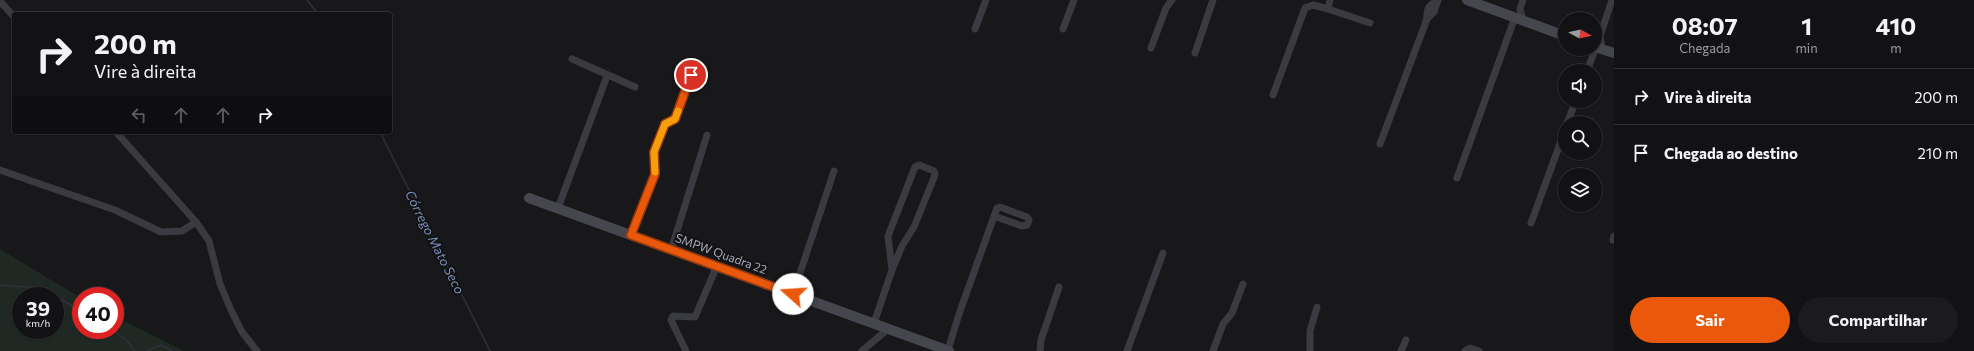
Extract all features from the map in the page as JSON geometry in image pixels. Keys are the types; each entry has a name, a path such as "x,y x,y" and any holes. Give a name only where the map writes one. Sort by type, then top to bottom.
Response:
{"street":[{"path":"975,29 986,0"},
{"path":"1063,29 1074,0"},
{"path":"1151,48 1166,8 1172,0"},
{"path":"1195,53 1213,0"},
{"path":"1328,9 1330,0"},
{"path":"1380,144 1427,19 1434,12 1437,0"},
{"path":"1467,0 1517,15 1558,33"},
{"path":"1457,178 1523,0"},
{"path":"1602,29 1612,0"},
{"path":"0,1 12,15"},
{"path":"1272,95 1305,8 1313,5 1370,23"},
{"path":"1602,47 1614,53"},
{"path":"572,59 607,76 635,87"},
{"path":"631,235 655,174 654,152 665,124 675,119 691,75"},
{"path":"558,208 607,76"},
{"path":"118,134 196,222 209,241 220,284 231,310 242,332 257,351"},
{"path":"671,250 708,135"},
{"path":"1531,223 1558,149"},
{"path":"874,323 892,270 902,246 914,227 935,175 934,171 919,165 915,167 888,236 892,270"},
{"path":"0,170 115,210 161,232 182,231 196,222"},
{"path":"793,294 834,171"},
{"name":"SMPW Quadra 22","path":"529,198 716,268 793,294 948,351"},
{"path":"948,351 959,314 994,216 997,208 1000,207 1006,209 1027,217 1029,220 1027,225 1022,226 994,216"},
{"path":"1003,219 1006,209"},
{"path":"1127,351 1164,253"},
{"path":"686,351 671,320 674,316 695,317 716,268"},
{"path":"1213,351 1221,328 1232,313 1243,284"},
{"path":"1040,351 1041,340 1054,307 1059,287"},
{"path":"1310,351 1310,331 1317,307"},
{"path":"862,351 888,329"},
{"path":"1401,351 1406,340"},
{"path":"1465,351 1470,348 1479,351"}],"shaded area":[{"path":"0,249 63,287 12,287 12,339 64,339 64,288 72,293 72,339 124,339 124,321 184,351 0,351"}],"waterway":[{"name":"Córrego Mato Seco","path":"307,0 316,12"},
{"name":"Córrego Mato Seco","path":"381,134 490,351"},
{"path":"0,285 27,287"},
{"path":"64,301 72,306"},
{"path":"124,339 135,351"},
{"path":"147,351 161,345 172,351"}],"slow traffic":[{"path":"655,172 654,152 665,124 675,119 678,111"}],"route":[{"path":"691,75 675,119 665,124 654,152 655,174 631,235 716,268 793,294"}]}
